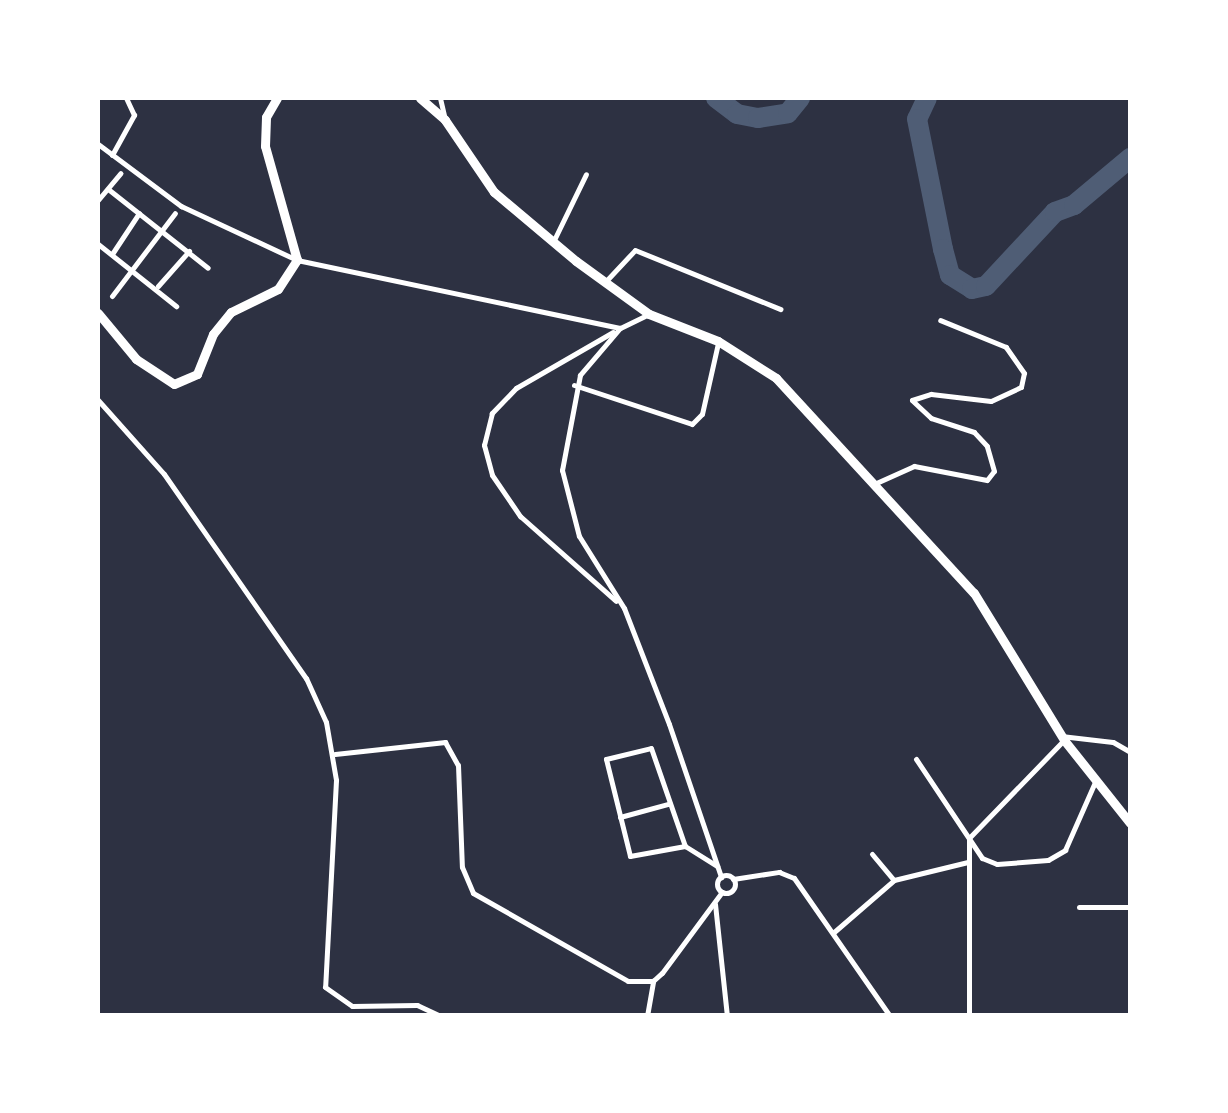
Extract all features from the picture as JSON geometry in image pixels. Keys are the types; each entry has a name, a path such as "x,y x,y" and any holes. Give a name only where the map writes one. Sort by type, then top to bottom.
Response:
{"highway":[{"path":"98,314 150,372 181,383 202,367 220,324 241,305 278,289 296,260 265,146 266,118 277,98"},
{"path":"420,98 445,120 494,192 605,283 649,314 718,341 776,378 974,594 1063,738 1130,823"}],"street":[{"path":"112,154 134,115 126,98"},
{"path":"440,98 445,120"},
{"path":"98,144 181,206 296,260 620,328"},
{"path":"98,200 121,173"},
{"path":"553,242 586,174"},
{"path":"108,189 208,268"},
{"path":"112,254 139,213"},
{"path":"112,296 175,213"},
{"path":"98,244 158,286 176,306"},
{"path":"605,283 635,250 780,309"},
{"path":"158,286 189,251"},
{"path":"624,608 520,516 492,475 484,444 492,413 516,388 649,314"},
{"path":"874,484 914,466 987,480 994,471 987,446 974,432 932,418 912,400 931,394 991,401 1021,387 1024,372 1006,348 940,320"},
{"path":"620,328 574,386 562,441 568,507 624,608 721,877 722,892 652,981 647,1016"},
{"path":"574,386 692,424 702,414 718,341"},
{"path":"98,400 164,474 276,632 306,678 336,754 325,987 352,1006 418,1005 441,1016"},
{"path":"969,1016 969,838 1063,738 1113,742 1130,752"},
{"path":"336,754 445,742 458,764 462,866 473,893 573,944 609,973 652,981"},
{"path":"685,846 630,856 606,759 644,746 651,748 685,846 717,866"},
{"path":"916,759 988,862 1058,856 1077,830 1096,779"},
{"path":"620,818 668,804"},
{"path":"872,854 894,880"},
{"path":"834,932 894,880 968,862"},
{"path":"721,877 786,873 834,932 888,1012"},
{"path":"722,892 733,889 733,879"},
{"path":"715,902 727,1016"},
{"path":"1079,907 1130,907"}],"waterway":[{"path":"716,98 737,114 758,118 788,113 800,98"},
{"path":"927,98 917,119 943,249 950,275 972,289 986,286 1055,212 1074,205 1130,158"}]}
